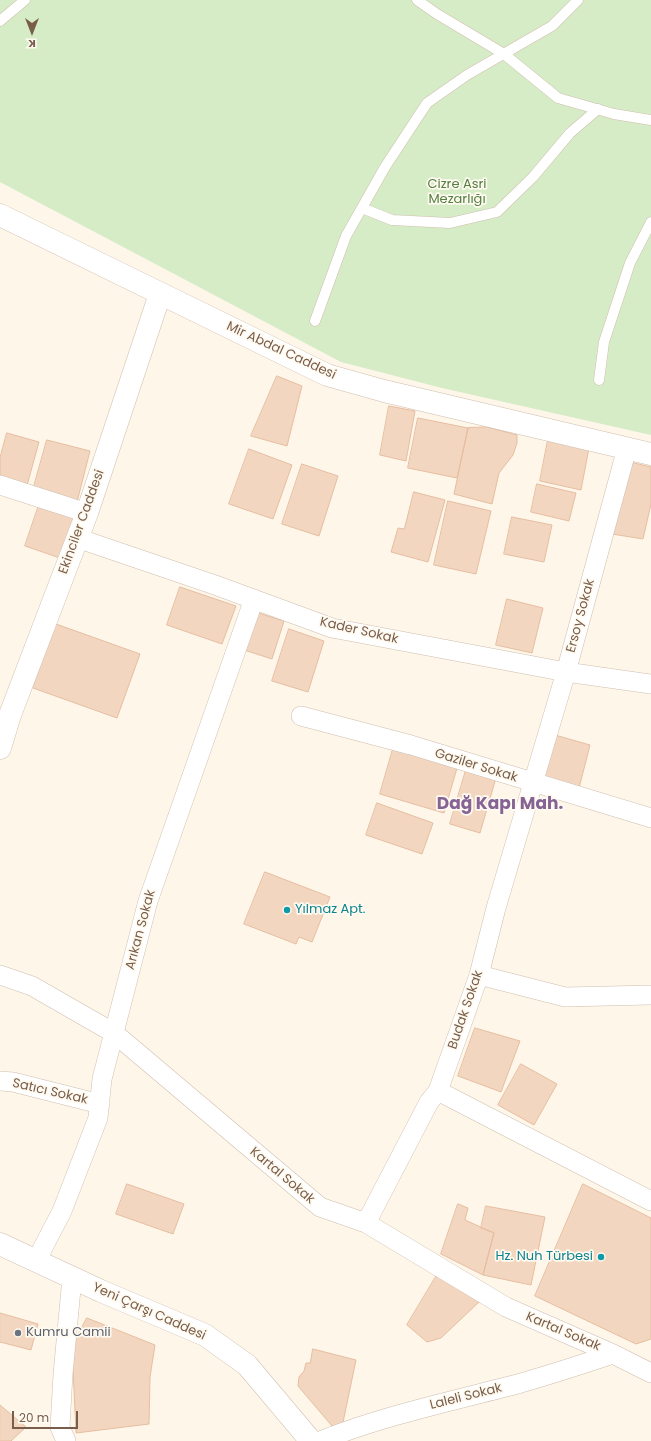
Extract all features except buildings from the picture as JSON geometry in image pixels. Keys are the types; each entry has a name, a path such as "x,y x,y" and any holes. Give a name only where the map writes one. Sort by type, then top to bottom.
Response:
{"street":[{"name":"Mir Abdal Caddesi","path":"0,214 160,294 327,374 384,391 651,454"},
{"name":"Ekinciler Caddesi","path":"0,748 10,715 87,513 160,294"},
{"name":"Ersoy Sokak","path":"533,784 566,672 627,448"},
{"path":"0,485 87,513"},
{"name":"Kader Sokak","path":"77,538 254,599 332,628 566,672 651,684"},
{"name":"Arıkan Sokak","path":"36,1261 62,1211 98,1118 102,1079 148,901 254,599"},
{"name":"Gaziler Sokak","path":"301,716 411,745 533,784 651,818"},
{"name":"Budak Sokak","path":"366,1223 429,1102 438,1091 479,975 496,908 533,784"},
{"path":"479,975 565,997 651,995"},
{"name":"Kartal Sokak","path":"0,976 32,986 114,1033 320,1207 366,1223 506,1307 614,1354 651,1373"},
{"name":"Satıcı Sokak","path":"0,1081 13,1082 100,1104"},
{"path":"438,1091 651,1201"},
{"name":"Yeni Çarşı Caddesi","path":"0,1244 72,1278 204,1335 247,1365 311,1441"},
{"path":"66,1441 60,1427 63,1374 72,1278"},
{"name":"Laleli Sokak","path":"320,1441 347,1430 403,1413 522,1382 614,1354"}],"lane":[{"path":"0,21 24,0"},
{"path":"418,0 437,14 504,54 558,98 598,109 651,120"},
{"path":"315,321 346,236 385,167 427,103 467,75 552,26 578,0"},
{"path":"362,208 392,220 450,223 496,212 533,177 570,133 598,109"},
{"path":"599,380 604,342 630,263 651,222"}],"green space":[{"name":"Cizre Asri Mezarlığı","path":"0,0 651,0 651,435 442,388 341,362 0,182"}],"place":[{"name":"Yılmaz Apt.","path":"287,910"},
{"name":"Hz. Nuh Türbesi","path":"601,1257"},
{"name":"Kumru Camii","path":"18,1333"}],"district":[{"name":"Dağ Kapı Mah.","path":"500,805"}]}
